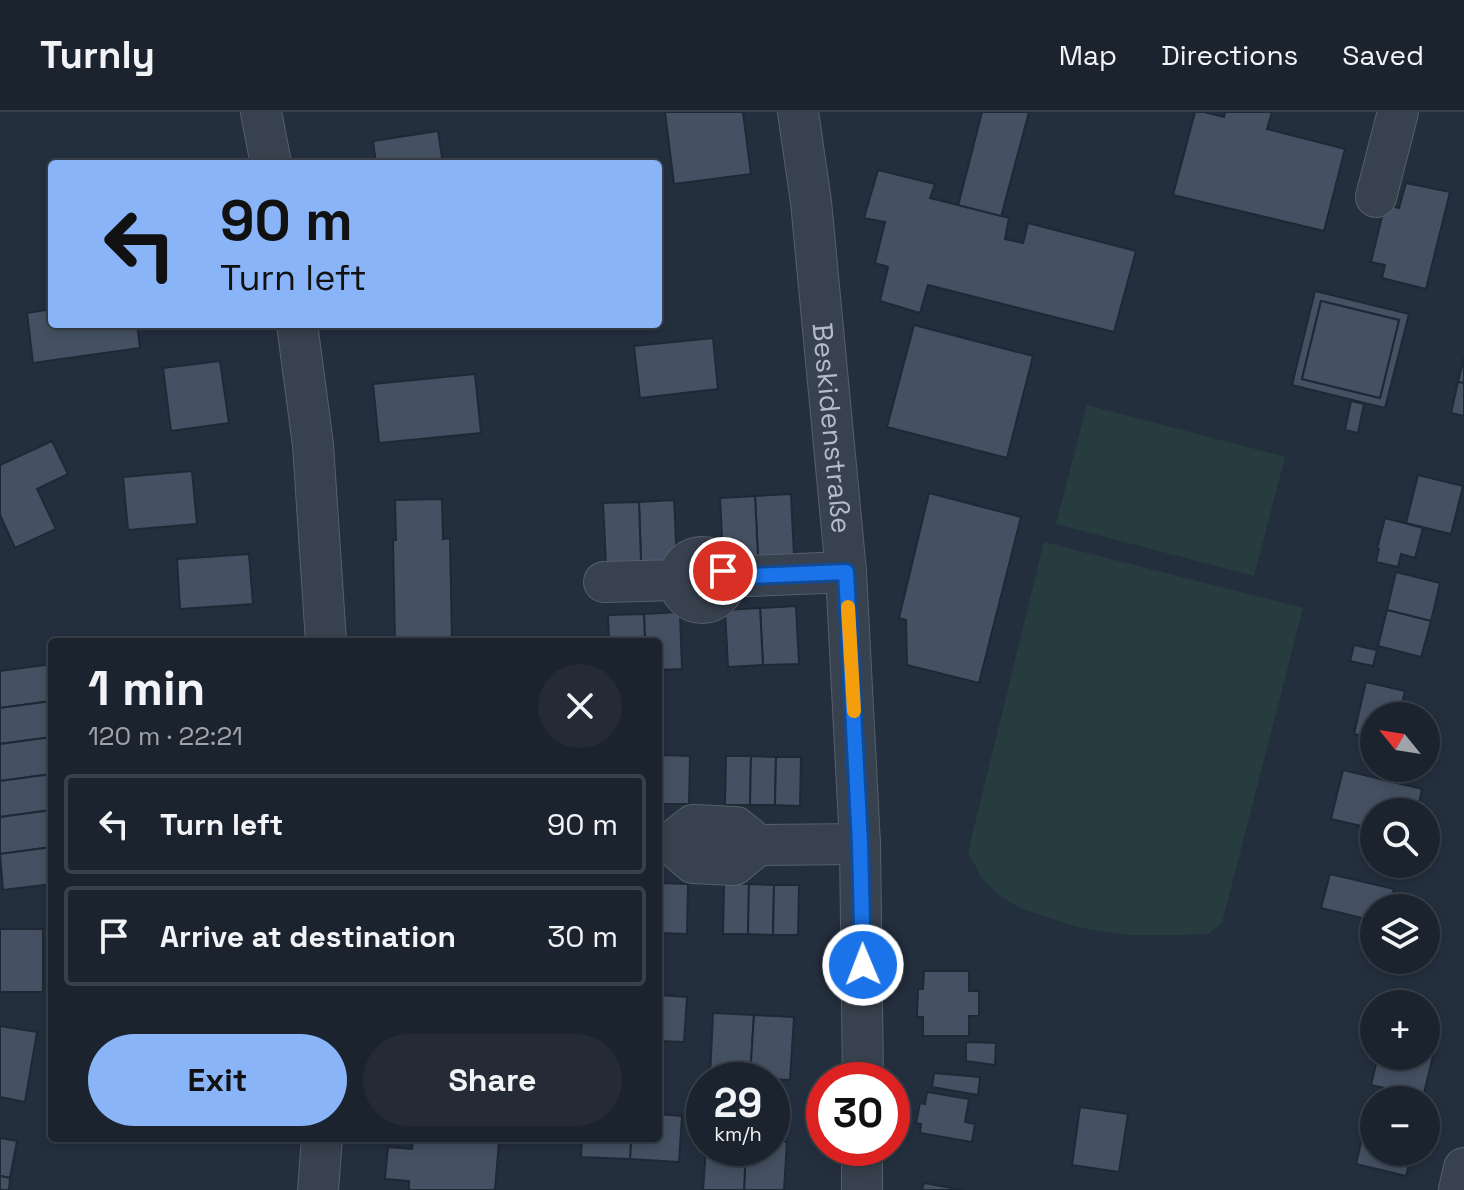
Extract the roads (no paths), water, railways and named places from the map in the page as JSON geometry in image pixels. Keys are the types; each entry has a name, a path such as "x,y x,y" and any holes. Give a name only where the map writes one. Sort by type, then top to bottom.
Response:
{"street":[{"path":"261,112 270,160"},
{"name":"Beskidenstraße","path":"798,112 811,202 846,572 860,844 863,1062"},
{"path":"1376,197 1398,112"},
{"path":"298,328 313,445 326,638"},
{"path":"604,582 678,580 689,561 699,558 715,561 724,577 846,572"},
{"path":"664,843 693,825 736,827 758,845 860,844"},
{"path":"318,1190 322,1142"},
{"path":"862,1166 862,1190"},
{"path":"1459,1190 1464,1168"}]}
